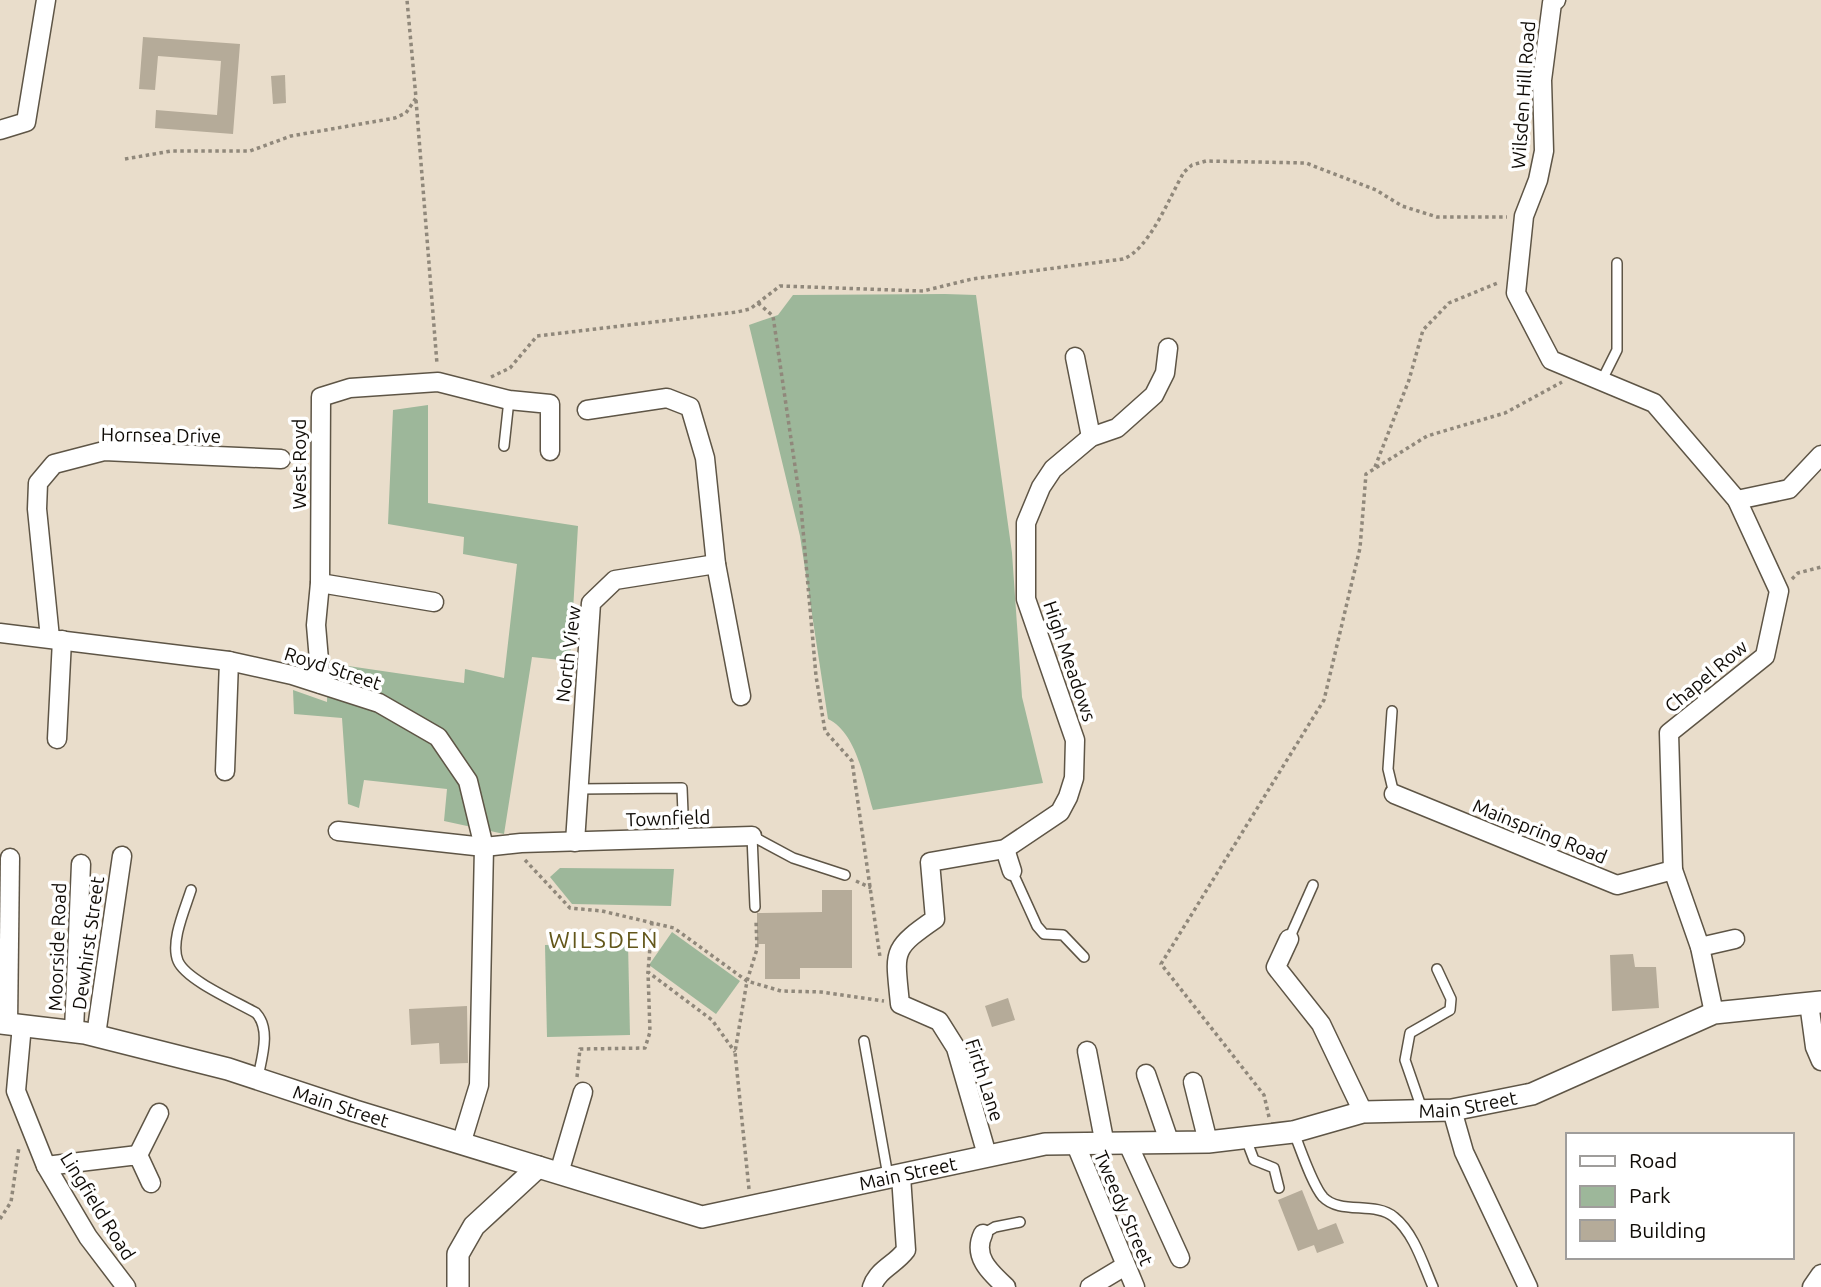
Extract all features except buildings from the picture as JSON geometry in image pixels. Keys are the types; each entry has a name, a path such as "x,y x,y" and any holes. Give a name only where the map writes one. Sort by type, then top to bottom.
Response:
{"street":[{"path":"0,130 26,122 46,0"},
{"name":"Wilsden Hill Road","path":"1554,1 1542,80 1544,151 1538,180 1524,216 1516,293 1550,360 1654,403 1737,500"},
{"name":"High Meadows","path":"1005,849 1060,812 1074,778 1075,740 1026,599 1026,523 1041,487 1053,469 1091,437 1117,428 1154,395 1165,373 1168,348"},
{"path":"1075,357 1091,437"},
{"name":"West Royd","path":"321,684 316,625 320,583 321,397 350,387 438,382 509,400 550,404 550,451"},
{"path":"587,410 667,398 690,407 705,458 716,565 741,696"},
{"name":"Hornsea Drive","path":"57,739 56,639 37,509 38,483 54,464 104,452 281,459"},
{"path":"1779,592 1737,500 1789,489 1821,455"},
{"name":"North View","path":"575,842 591,603 615,580 716,565"},
{"path":"320,583 435,602"},
{"name":"Chapel Row","path":"1714,1013 1700,947 1673,870 1669,733 1765,656 1779,592"},
{"name":"Royd Street","path":"0,633 229,661 321,684 379,703 438,737 468,781 484,848 479,1085 461,1144"},
{"path":"225,771 229,661"},
{"name":"Mainspring Road","path":"1394,794 1617,885 1673,870"},
{"name":"Townfield","path":"338,831 484,848 521,843 752,836"},
{"path":"893,1002 897,951 906,939 935,919 930,862 1005,849 1012,870"},
{"name":"Dewhirst Street","path":"96,1035 122,856"},
{"name":"Lingfield Road","path":"10,858 8,1093 46,1166 88,1237 126,1287"},
{"name":"Moorside Road","path":"74,1031 82,864"},
{"path":"79,928 112,928"},
{"path":"1289,939 1276,967 1321,1024 1363,1112"},
{"path":"1700,947 1735,939"},
{"name":"Firth Lane","path":"893,1002 939,1021 956,1048 987,1155"},
{"path":"1815,1003 1815,1047 1821,1061"},
{"name":"Main Street","path":"10,1024 96,1035 258,1079 702,1217 1045,1144 1208,1142 1282,1133 1363,1112 1452,1110 1532,1094 1714,1013 1815,1003"},
{"path":"1087,1051 1105,1145"},
{"path":"1146,1074 1170,1141"},
{"path":"1194,1082 1208,1142"},
{"path":"559,1173 583,1091"},
{"path":"1452,1110 1464,1152 1528,1287"},
{"path":"138,1155 159,1113"},
{"path":"1129,1144 1180,1258"},
{"name":"Tweedy Street","path":"1076,1145 1135,1287"},
{"path":"46,1166 138,1155"},
{"path":"138,1155 151,1183"},
{"path":"458,1287 458,1254 474,1227 538,1167"},
{"path":"872,1287 876,1274 899,1260 906,1250 895,1177"},
{"path":"983,1234 979,1241 983,1265 1006,1287"},
{"path":"1090,1287 1125,1266"},
{"path":"1812,1287 1821,1274"}],"lane":[{"path":"1602,380 1617,350 1617,263"},
{"path":"504,446 509,400"},
{"path":"1392,711 1388,769 1394,794"},
{"path":"578,789 682,788 684,838"},
{"path":"752,836 755,907"},
{"name":"Townfield","path":"752,836 793,858 845,875"},
{"path":"1012,870 1037,926 1044,934 1063,935 1084,957"},
{"path":"1289,939 1313,885"},
{"path":"191,890 177,940 178,960 189,974 256,1013 263,1020 264,1041 258,1079"},
{"path":"1422,1109 1405,1060 1410,1033 1450,1010 1451,999 1437,969"},
{"path":"864,1041 895,1177"},
{"path":"1282,1133 1324,1197 1338,1204 1374,1208 1393,1216 1408,1233 1433,1287"},
{"path":"1246,1138 1254,1160 1274,1168 1279,1188"},
{"path":"983,1234 995,1227 1020,1222"}],"path":[{"path":"407,0 438,382"},
{"path":"125,159 171,151 250,151 291,136 395,118 406,113 416,98"},
{"path":"467,389 510,368 537,335 737,312 758,303 780,286 922,290 972,279 1123,259 1135,255 1145,244 1161,209 1184,172 1192,165 1206,161 1306,163 1376,190 1402,206 1437,217 1524,216"},
{"path":"1374,469 1409,380 1423,330 1449,303 1518,275"},
{"path":"758,303 773,316 801,507 816,676 825,731 852,761 881,965"},
{"path":"1282,1133 1264,1095 1161,964 1324,700 1360,548 1366,474 1427,436 1506,413 1579,372"},
{"path":"1779,592 1798,573 1821,567"},
{"path":"521,843 524,859 570,908 602,911 674,928 747,981 782,991 821,992 893,1002"},
{"path":"751,1208 735,1052 747,981 757,949 755,907"},
{"path":"583,1091 576,1088 580,1049 645,1048 650,1032 648,972 652,922"},
{"path":"648,972 712,1020 735,1052"},
{"path":"885,989 893,1002"},
{"path":"0,1219 11,1202 19,1145"}],"green space":[{"path":"793,295 976,295 1012,553 1022,697 1043,783 873,810 853,746 838,726 828,719 800,536 749,325 778,315"},
{"path":"428,405 428,503 578,526 570,661 532,657 504,834 444,821 447,789 364,780 359,808 348,804 342,718 294,714 293,690 327,702 328,663 464,683 465,669 504,678 517,564 463,554 464,537 388,524 393,410"},
{"path":"560,868 674,869 671,906 572,904 550,877"},
{"path":"672,932 740,981 716,1014 649,965"},
{"path":"628,943 630,1035 547,1037 545,945"}],"district":[{"name":"WILSDEN","path":"604,939"}]}
